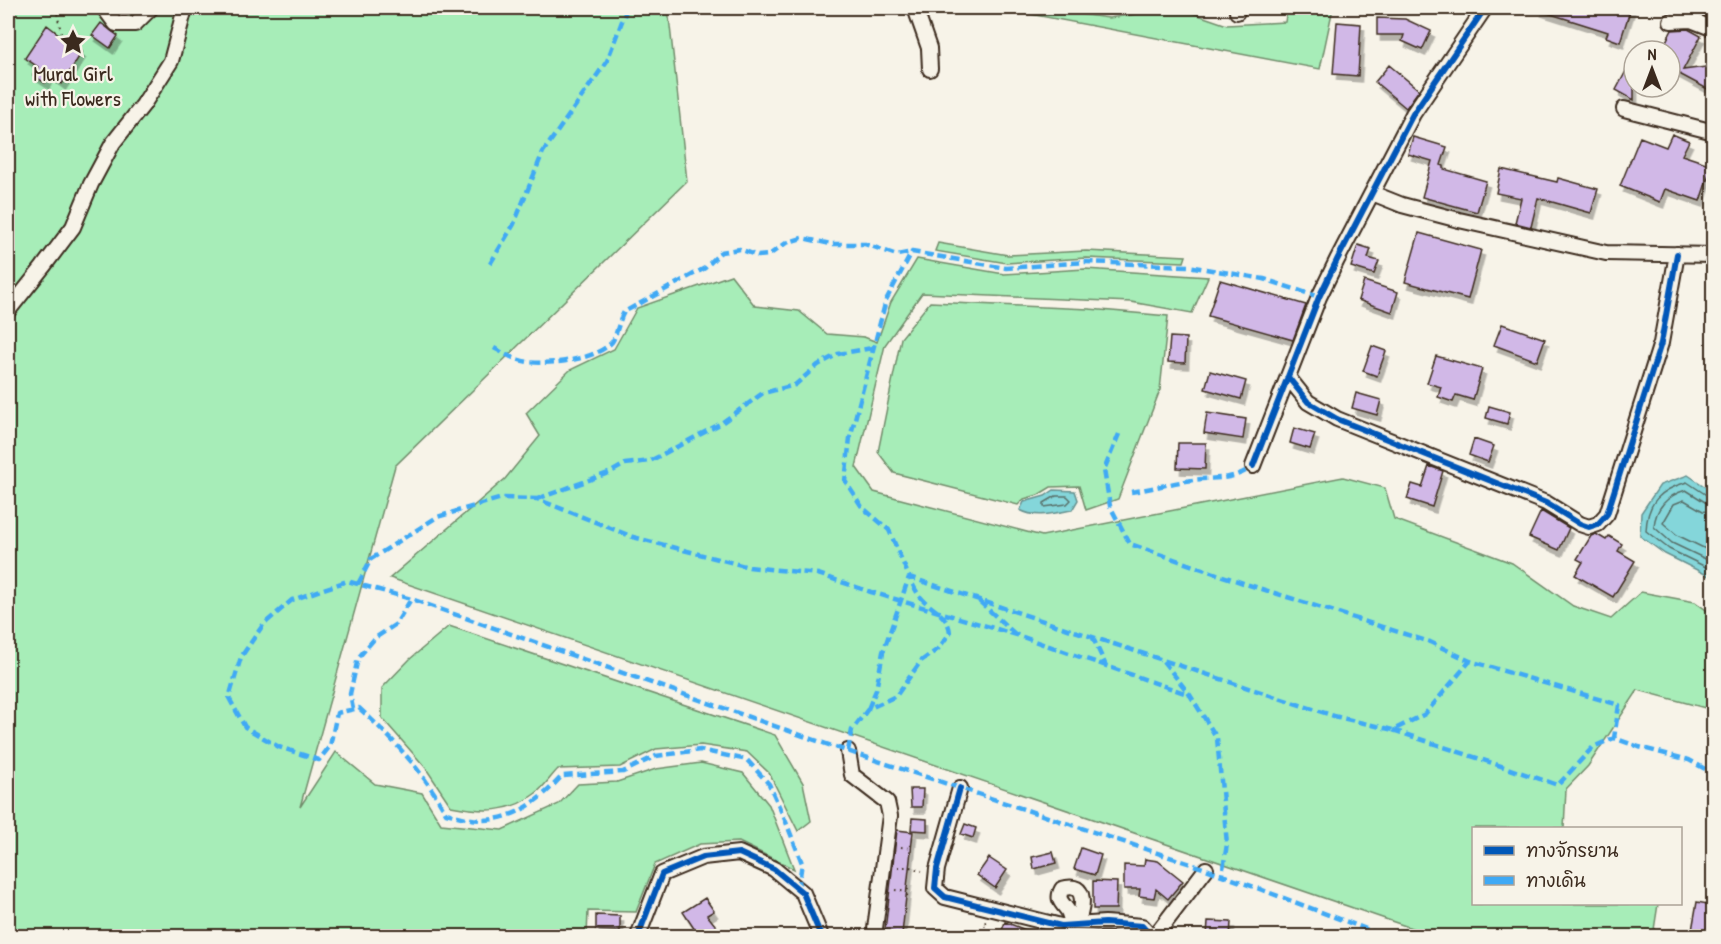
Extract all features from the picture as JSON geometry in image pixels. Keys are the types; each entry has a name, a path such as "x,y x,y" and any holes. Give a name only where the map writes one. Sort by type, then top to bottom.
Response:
{"street":[{"path":"104,8 116,24 135,24 151,8"},
{"path":"8,311 73,227 112,143 143,105 171,61 185,8"},
{"path":"915,8 929,48 930,69"},
{"path":"1253,466 1319,297 1413,114 1485,8"},
{"path":"1692,20 1700,8"},
{"path":"1671,21 1692,20 1713,29"},
{"path":"1624,109 1713,132"},
{"path":"1372,193 1402,206 1573,247 1606,253 1713,255"},
{"path":"1288,377 1308,402 1337,419 1546,503 1589,527 1598,524 1607,514 1662,343 1677,254"},
{"path":"848,751 852,775 887,802 890,816 874,936"},
{"path":"960,788 936,875 935,888 945,897 1061,926 1105,923 1142,926 1153,936 1206,869"},
{"path":"638,936 662,874 703,857 739,853 774,869 803,893 821,936"}],"path":[{"path":"56,8 62,37"},
{"path":"898,846 910,848"},
{"path":"883,867 910,867 936,875"},
{"path":"893,890 907,892"}],"green space":[{"path":"8,8 668,8 687,181 395,466 300,807 336,752 375,784 422,793 441,824 502,830 559,804 578,784 617,782 656,769 701,763 743,773 769,805 794,869 739,842 700,844 655,864 636,912 588,911 587,936 8,936"},
{"path":"999,8 1056,8 1056,11 1109,18 1178,8 1227,25 1285,22 1287,8 1333,8 1320,69"},
{"path":"938,243 1008,255 1086,251 1186,256 1184,262 1086,258 1007,263 935,251"},
{"path":"917,259 1004,274 1085,269 1208,277 1192,313 1131,302 922,293 885,345 856,467 874,492 1042,536 1343,477 1385,488 1394,519 1512,563 1573,606 1611,619 1641,592 1695,602 1713,615 1713,710 1638,690 1588,766 1566,789 1564,827 1472,827 1472,905 1658,905 1653,936 1426,936 1429,934 390,578 505,479 540,436 526,413 570,370 614,349 637,308 731,275 755,306 799,311 827,334 864,337 877,342 891,302"},
{"path":"930,302 1089,309 1168,316 1160,390 1118,499 1086,510 1079,486 1051,487 1038,495 1024,499 1018,505 894,473 878,452 901,338"},
{"path":"449,626 775,735 803,783 811,821 798,831 769,773 747,752 701,745 656,749 620,767 558,769 536,793 516,805 505,808 484,810 451,806 425,767 382,718 382,688 410,659"}],"water":[{"path":"1688,475 1713,492 1713,578 1665,554 1640,536 1641,513 1660,485"},
{"path":"1054,490 1075,491 1078,500 1072,510 1039,515 1020,510 1024,502 1045,496"}],"building":[{"path":"1539,8 1591,8 1608,13 1610,8 1631,8 1620,42 1606,37 1608,32 1538,10"},
{"path":"1377,18 1405,19 1431,31 1422,50 1402,41 1404,35 1377,35"},
{"path":"1337,22 1361,24 1358,76 1333,74"},
{"path":"101,23 118,36 110,48 92,35"},
{"path":"47,25 82,52 62,84 50,75 45,83 33,75 38,67 25,58"},
{"path":"1688,29 1701,36 1683,70 1713,66 1713,92 1682,75 1682,39 1667,39 1672,30"},
{"path":"1389,65 1419,90 1406,108 1375,82"},
{"path":"1622,79 1622,93 1616,90"},
{"path":"1672,134 1689,141 1682,155 1712,165 1700,201 1665,189 1660,202 1620,186 1640,137 1666,147"},
{"path":"1413,137 1447,147 1441,165 1444,169 1486,181 1477,212 1422,197 1432,161 1408,154"},
{"path":"1501,169 1557,182 1558,178 1598,189 1591,213 1538,198 1531,227 1515,223 1521,198 1496,193"},
{"path":"1419,233 1481,250 1468,299 1405,282"},
{"path":"1358,245 1371,249 1368,258 1379,261 1374,274 1351,267"},
{"path":"1220,280 1306,305 1293,340 1208,316"},
{"path":"1364,281 1398,292 1392,312 1358,300"},
{"path":"1502,324 1545,339 1537,361 1494,345"},
{"path":"1170,337 1186,338 1185,363 1168,362"},
{"path":"1372,346 1386,351 1377,376 1363,371"},
{"path":"1436,356 1482,369 1473,400 1456,395 1453,402 1438,397 1441,387 1427,383"},
{"path":"1210,371 1246,381 1241,399 1205,389"},
{"path":"1356,393 1381,400 1377,415 1352,408"},
{"path":"1489,406 1510,412 1507,424 1486,418"},
{"path":"1207,413 1246,419 1243,439 1204,433"},
{"path":"1294,428 1315,434 1310,449 1290,443"},
{"path":"1474,439 1494,446 1488,462 1469,455"},
{"path":"1178,443 1206,443 1205,469 1177,468"},
{"path":"1429,466 1443,471 1432,507 1407,499 1412,484 1422,487"},
{"path":"1541,511 1569,528 1559,550 1529,537"},
{"path":"1596,534 1606,540 1609,536 1622,544 1618,551 1635,561 1613,597 1575,575 1583,562 1577,559 1591,536"},
{"path":"910,789 923,789 922,807 911,807"},
{"path":"912,818 927,819 927,831 911,830"},
{"path":"965,824 976,828 973,838 961,834"},
{"path":"897,830 913,832 902,934 885,930"},
{"path":"1081,848 1101,855 1095,875 1074,869"},
{"path":"1053,852 1056,863 1034,869 1032,857"},
{"path":"989,858 1007,870 995,888 977,875"},
{"path":"1145,859 1158,861 1183,881 1168,899 1156,889 1154,898 1139,896 1140,889 1124,889 1124,865 1144,866"},
{"path":"1093,881 1117,882 1116,909 1093,909"},
{"path":"705,898 714,911 707,915 724,936 699,936 683,912"},
{"path":"1697,902 1713,905 1713,936 1691,936"},
{"path":"596,915 620,916 620,931 596,930"},
{"path":"1208,921 1231,922 1230,936 1207,936"},
{"path":"1005,922 1041,936 1000,936"}],"marked path":[{"path":"490,264 514,224 543,152 607,61 627,8"},
{"path":"494,348 519,360 537,363 572,360 595,353 612,342 624,312 705,268 721,252 740,249 758,256 769,255 786,243 802,238 831,244 865,244 897,255 912,252"},
{"path":"1319,297 1264,279 1188,266 1086,262 1006,268 912,252 886,300 850,438 845,481 862,507 889,530 909,577 1334,716 1393,730 1425,714 1470,661 1619,705 1614,738 1689,760 1714,774"},
{"path":"537,499 611,472 625,464 650,461 720,424 763,393 795,385 818,365 838,354 872,348"},
{"path":"1119,434 1104,470 1110,506 1130,544 1246,584 1430,642 1470,661"},
{"path":"1131,492 1186,481 1229,477 1253,466"},
{"path":"358,584 371,559 437,517 502,498 537,499 633,537 749,567 818,574 1017,635 1190,695"},
{"path":"868,709 876,690 883,652 909,577"},
{"path":"848,751 852,730 868,709 896,696 921,661 938,649 950,633 946,621 923,600 909,577"},
{"path":"798,889 802,863 786,822 769,784 747,760 700,750 656,756 623,772 562,776 527,807 507,816 483,820 464,818 446,813 428,784 407,757 359,708 337,713 330,746 319,760 279,747 245,727 229,698 241,657 263,625 292,600 347,581 411,599 832,746 1206,869 1385,936"},
{"path":"353,709 350,694 358,658 375,638 396,624 411,599"},
{"path":"979,601 1015,634"},
{"path":"1092,636 1106,666"},
{"path":"1163,661 1190,695 1217,738 1227,844 1222,875"},
{"path":"1393,730 1558,785 1593,747 1614,738"}],"cycle path":[{"path":"1253,466 1319,297 1337,260 1413,114 1485,8"},
{"path":"1288,377 1308,402 1337,419 1546,503 1589,527 1598,524 1607,514 1661,343 1677,254"},
{"path":"960,788 937,869 935,888 945,897 1061,926 1105,923 1142,926 1151,936"},
{"path":"638,936 662,874 703,857 739,853 774,869 803,893 821,936"}],"place":[{"name":"Mural Girl with Flowers","path":"73,42"}]}
